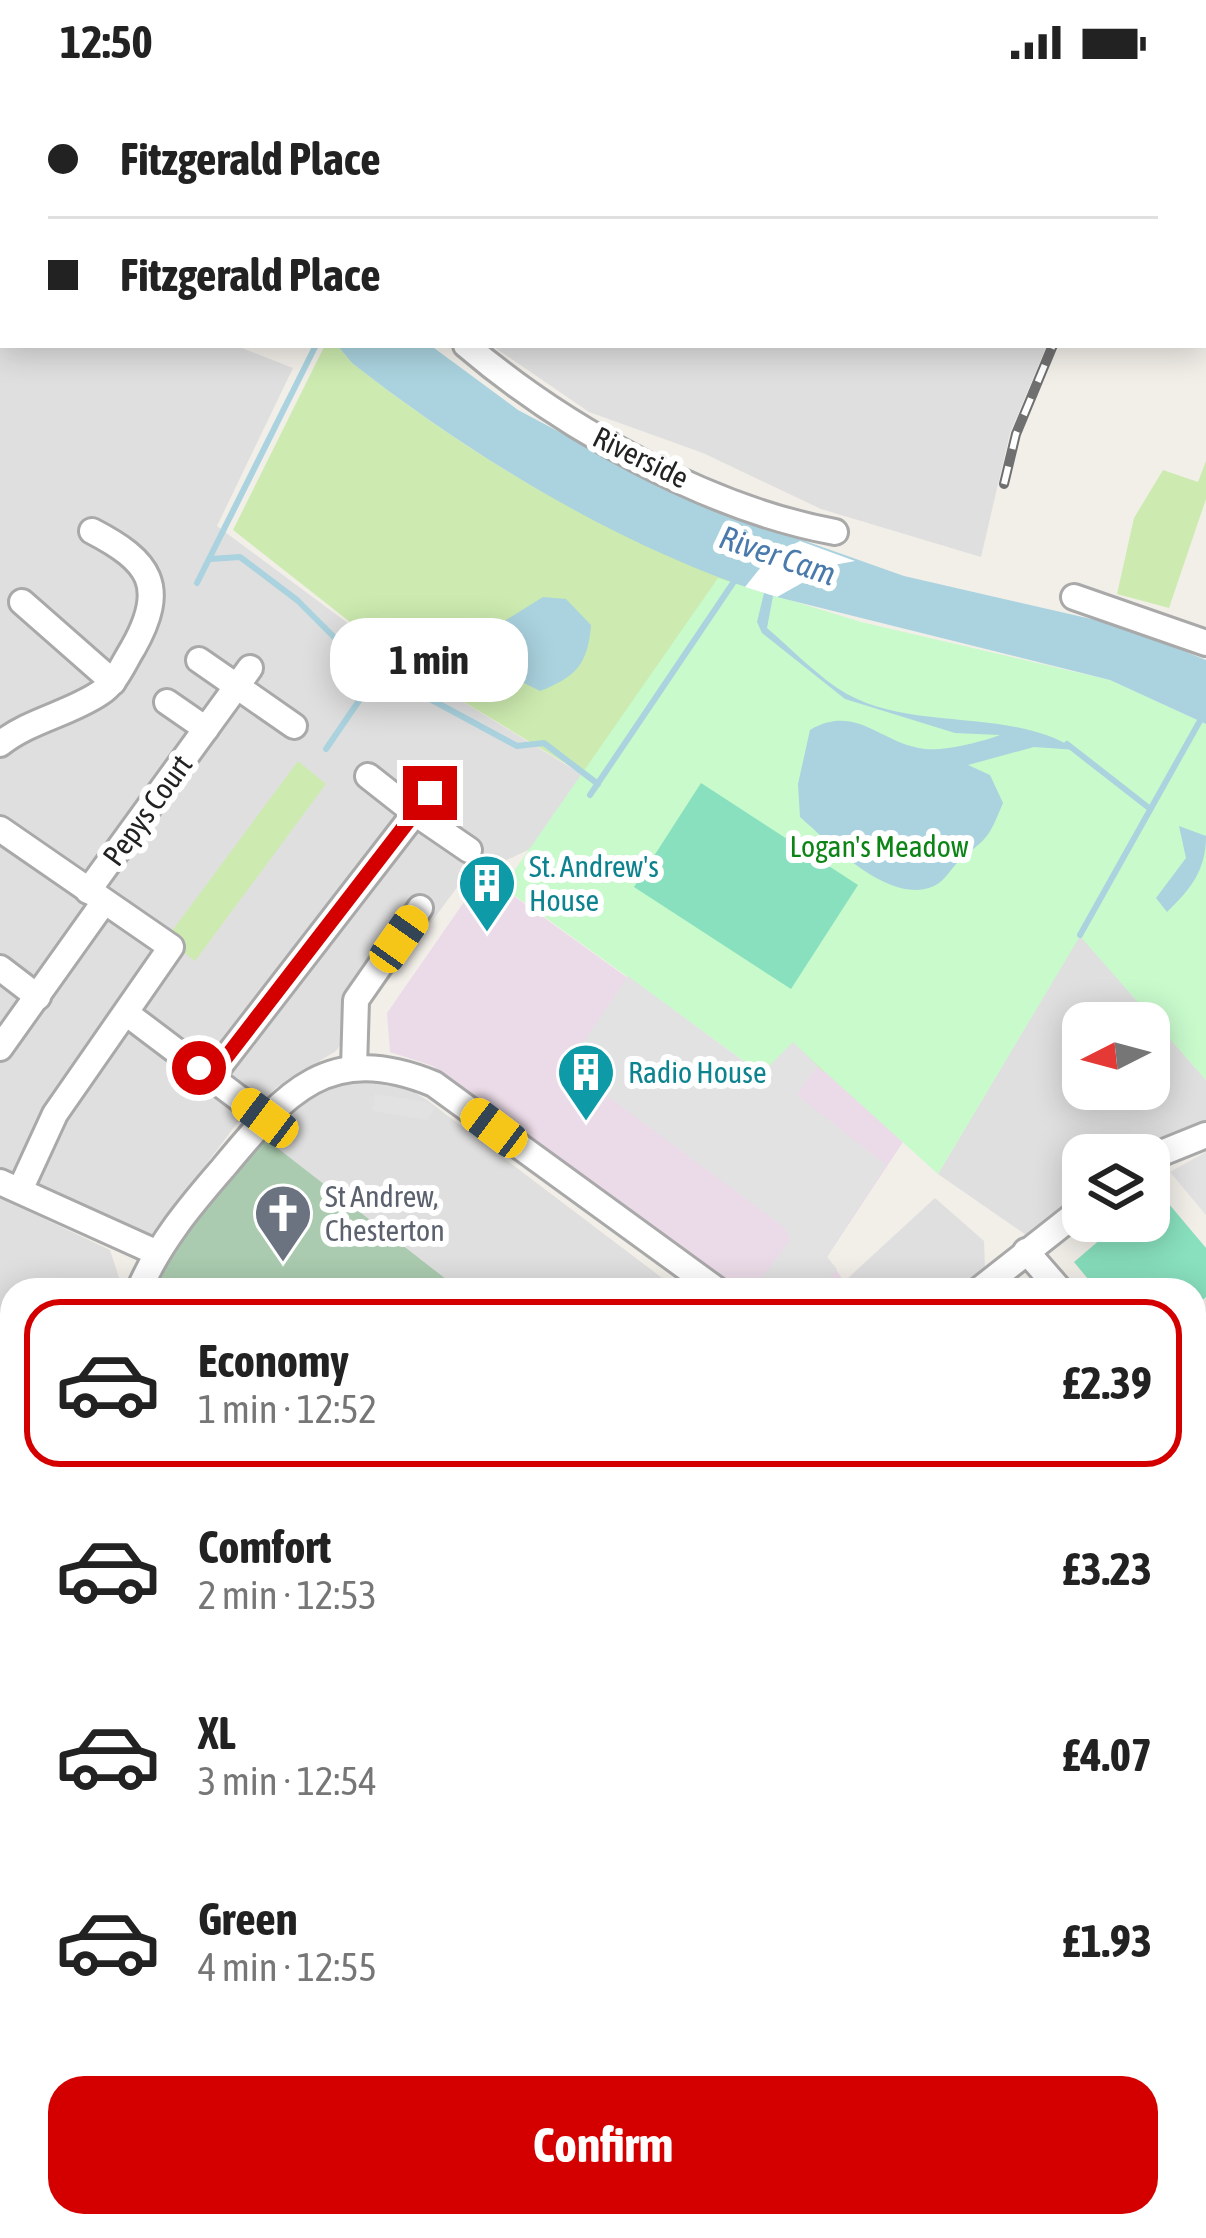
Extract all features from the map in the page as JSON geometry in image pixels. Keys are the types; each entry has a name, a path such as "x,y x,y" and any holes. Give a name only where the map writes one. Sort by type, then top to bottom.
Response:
{"street":[{"name":"Riverside","path":"473,348 618,449 801,526 835,532"},
{"path":"0,744 94,698 113,682 146,625 153,592 146,570 120,545 92,531"},
{"path":"1074,598 1206,643"},
{"path":"22,602 113,682"},
{"path":"199,660 243,677 294,726"},
{"name":"Pepys Court","path":"0,1048 38,997 96,896 243,677"},
{"name":"Pepys Court","path":"167,702 206,728"},
{"path":"368,776 422,803 470,850"},
{"path":"211,1077 422,803"},
{"path":"0,830 171,947 10,1186 155,1252"},
{"path":"354,1068 356,1000 420,908"},
{"path":"0,968 38,997"},
{"path":"126,1013 265,1118"},
{"path":"144,1278 155,1252 265,1118 296,1088 354,1068 409,1074 434,1084 697,1278"},
{"path":"1170,1150 1206,1135"},
{"path":"993,1278 1062,1224"},
{"path":"1026,1251 1050,1278"}],"shaded area":[{"path":"0,348 242,348 293,368 217,526 411,670 583,775 530,849 461,882 336,1051 277,1087 238,1122 152,1236 0,1167"},
{"path":"495,348 1046,348 1010,433 981,557 821,509 703,453 589,412"},
{"path":"493,881 761,1074 793,1042 905,1139 827,1257 842,1278 717,1278 433,1066 390,1052 387,1013 473,889"},
{"path":"1080,935 1138,1002 1062,1002 1062,1110 1170,1110 1170,1039 1206,1080 1206,1128 1170,1144 1170,1134 1062,1134 1062,1211 1029,1237 938,1174"},
{"path":"628,976 761,1074 793,1042 818,1066 797,1095 886,1165 827,1257 837,1269 831,1278 762,1278 790,1240 785,1228 567,1066"},
{"path":"359,1074 402,1085 662,1278 169,1278 267,1124 309,1091"},
{"path":"375,1094 427,1102 435,1108 427,1120 372,1111"},
{"path":"1206,1152 1206,1215 1170,1172"},
{"path":"0,1198 110,1250 119,1278 0,1278"},
{"path":"935,1198 984,1241 985,1270 975,1278 848,1278"}],"green space":[{"path":"324,348 340,348 352,363 451,435 557,500 667,555 782,598 824,1072 793,1043 628,976 503,887 583,774 411,670 233,530"},
{"path":"1206,461 1206,499 1169,608 1117,594 1134,518 1163,470 1198,482"},
{"name":"Logan's Meadow","path":"718,578 861,622 1110,680 1206,724 1206,1080 1170,1039 1170,1002 1138,1002 1080,936 938,1174 793,1043 762,1074 503,887"},
{"path":"298,761 326,784 195,961 166,939"},
{"path":"701,783 858,885 791,989 634,887"},
{"path":"264,1142 445,1278 153,1278 164,1255"},
{"path":"1170,1205 1206,1248 1206,1278 1087,1278 1074,1262 1097,1242 1170,1242"}],"water":[{"name":"River Cam","path":"340,348 434,348 518,410 686,499 904,576 1122,626 1206,660 1206,724 1110,680 773,596 767,628 847,694 903,713 1023,728 1077,750 1034,747 968,765 990,775 1003,803 987,836 934,886 917,890 880,880 800,817 798,784 810,730 827,723 855,723 925,749 1000,735 955,733 845,699 762,633 757,622 764,593 656,551 549,496 446,431 352,363"},
{"path":"543,597 566,599 591,625 578,667 540,691 518,680 501,623"},
{"path":"1179,826 1206,836 1205,848 1196,878 1167,912 1156,898 1186,858"}],"pier":[{"path":"800,541 855,561 834,565 777,597 745,587 769,557"}],"waterway":[{"path":"197,583 314,348"},
{"path":"210,559 240,557 297,600 356,659 517,746 544,743 598,784"},
{"path":"590,795 733,583"},
{"path":"326,749 378,673"},
{"path":"1080,935 1206,710"},
{"path":"1067,744 1149,808"}],"railway":[{"path":"1004,484 1016,434 1052,348"}],"place":[{"name":"St. Andrew's House","path":"487,934"},
{"name":"Radio House","path":"586,1123"},
{"name":"St Andrew, Chesterton","path":"283,1264"}],"route":[{"path":"199,1068 211,1077 430,793"}]}
